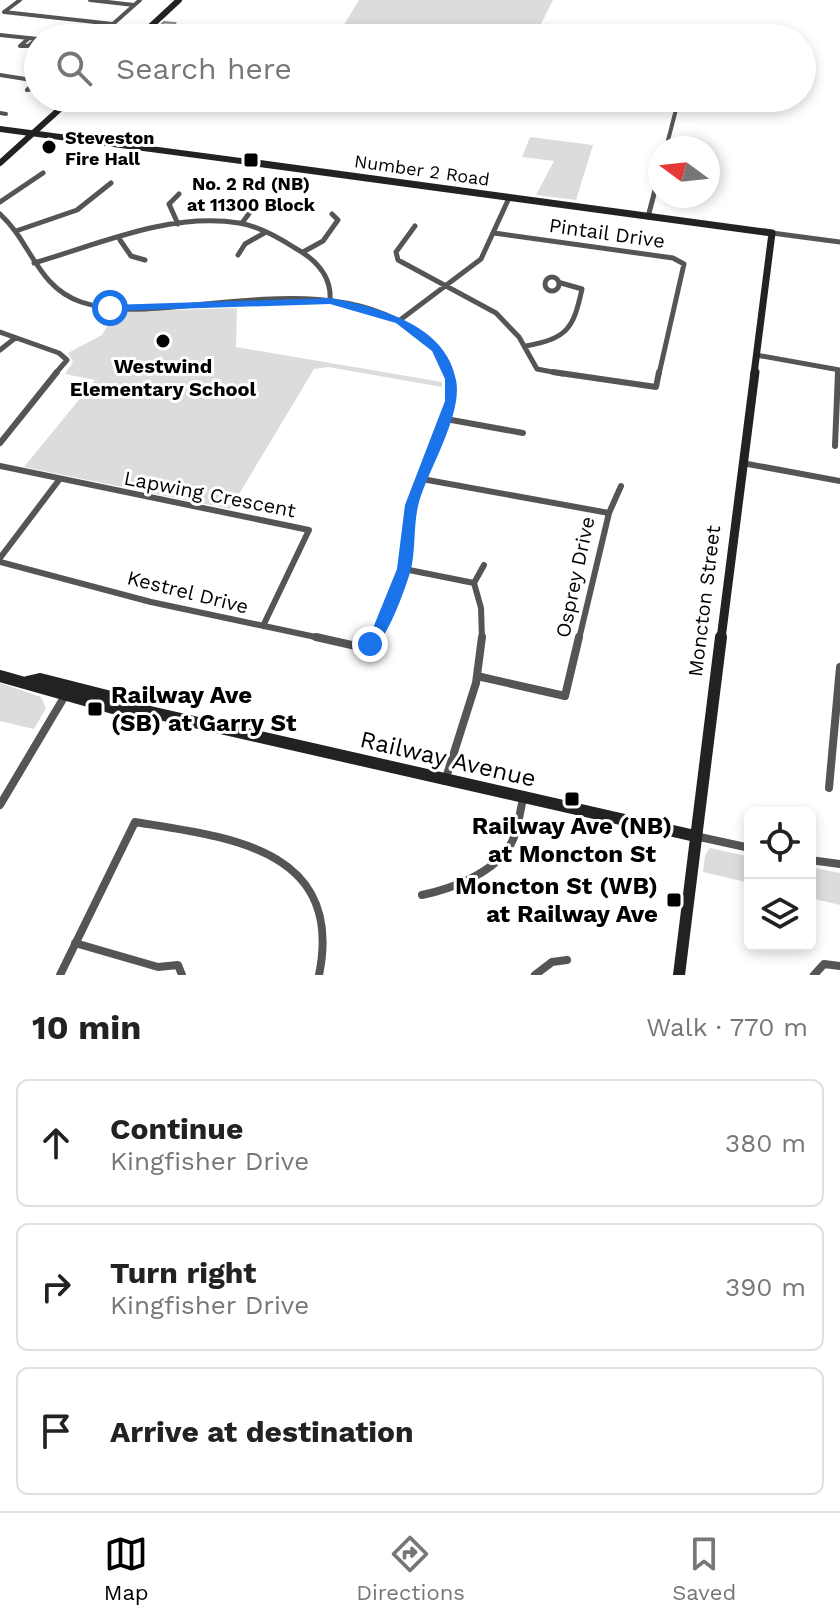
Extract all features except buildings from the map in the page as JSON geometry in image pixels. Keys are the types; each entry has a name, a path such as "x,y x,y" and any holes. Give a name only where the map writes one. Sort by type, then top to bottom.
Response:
{"street":[{"path":"20,0 4,12 113,24 140,0"},
{"path":"90,0 134,5"},
{"path":"153,24 179,0"},
{"path":"0,35 24,37"},
{"path":"0,75 24,79"},
{"path":"0,163 57,112"},
{"path":"669,136 675,112"},
{"name":"Number 2 Road","path":"0,129 840,242"},
{"path":"0,202 43,173"},
{"path":"16,231 77,210 111,183"},
{"path":"178,224 169,204 179,194"},
{"path":"400,320 481,259 509,198"},
{"path":"242,223 256,204"},
{"path":"648,217 650,208"},
{"path":"0,214 16,231 47,283 63,294 110,308 330,301 365,308 400,320 419,332 444,361 451,386 446,419 410,511 404,569 474,583"},
{"path":"303,252 331,233 338,220 332,214"},
{"path":"34,263 178,224 213,220 242,223 303,252 323,270 330,286 330,301"},
{"path":"415,226 405,237 396,258 496,313 526,346 561,339 570,331 582,290 561,283"},
{"path":"238,255 245,244 266,232"},
{"name":"Pintail Drive","path":"494,233 673,258 684,264 656,387 548,374 537,369 526,346"},
{"name":"Moncton Street","path":"679,975 772,233"},
{"path":"120,240 131,256 145,260"},
{"path":"0,332 59,353 67,360 0,443"},
{"path":"0,350 14,339"},
{"path":"756,355 839,370 835,446"},
{"path":"446,419 523,433"},
{"path":"742,463 840,481"},
{"name":"Lapwing Crescent","path":"0,466 309,530 263,626"},
{"name":"Osprey Drive","path":"422,479 609,513 565,696 477,676"},
{"path":"0,560 59,480"},
{"path":"609,513 621,486"},
{"name":"Kestrel Drive","path":"0,560 151,602 356,646 370,644 377,636 404,569"},
{"path":"445,781 477,676 482,647 481,616 474,583 484,565"},
{"path":"829,788 840,667"},
{"name":"Railway Avenue","path":"0,676 27,682 36,688 67,691 113,708 137,709 744,847"},
{"path":"0,805 67,691"},
{"path":"422,895 442,893 504,854 514,835 523,799"},
{"path":"60,975 135,822 262,852 289,865 300,879 319,917 324,952 319,975"},
{"path":"816,861 840,864"},
{"path":"75,943 156,971 178,965 182,975"},
{"path":"535,975 552,962 567,960"},
{"path":"814,975 824,964 840,966"}],"shaded area":[{"path":"359,0 553,0 541,24 344,24"},
{"path":"530,137 593,145 576,200 536,195 554,161 522,157"},
{"path":"237,308 236,347 442,382 442,387 328,367 314,369 230,509 24,467 95,380 65,374 73,362 68,353 102,335 115,312"},
{"path":"0,683 41,697 46,708 34,729 0,721"},
{"path":"710,848 744,856 744,882 703,872 705,855"},
{"path":"816,868 840,873 840,905 816,899"}],"place":[{"name":"Steveston Fire Hall","path":"49,147"},
{"name":"No. 2 Rd (NB) at 11300 Block","path":"251,160"},
{"name":"Westwind Elementary School","path":"163,341"},
{"name":"Railway Ave (SB) at Garry St","path":"95,709"},
{"name":"Railway Ave (NB) at Moncton St","path":"572,799"},
{"name":"Moncton St (WB) at Railway Ave","path":"674,900"}],"route":[{"path":"110,308 330,301 365,308 400,320 419,332 436,349 448,371 451,401 411,505 404,569 377,636 370,644"}]}
